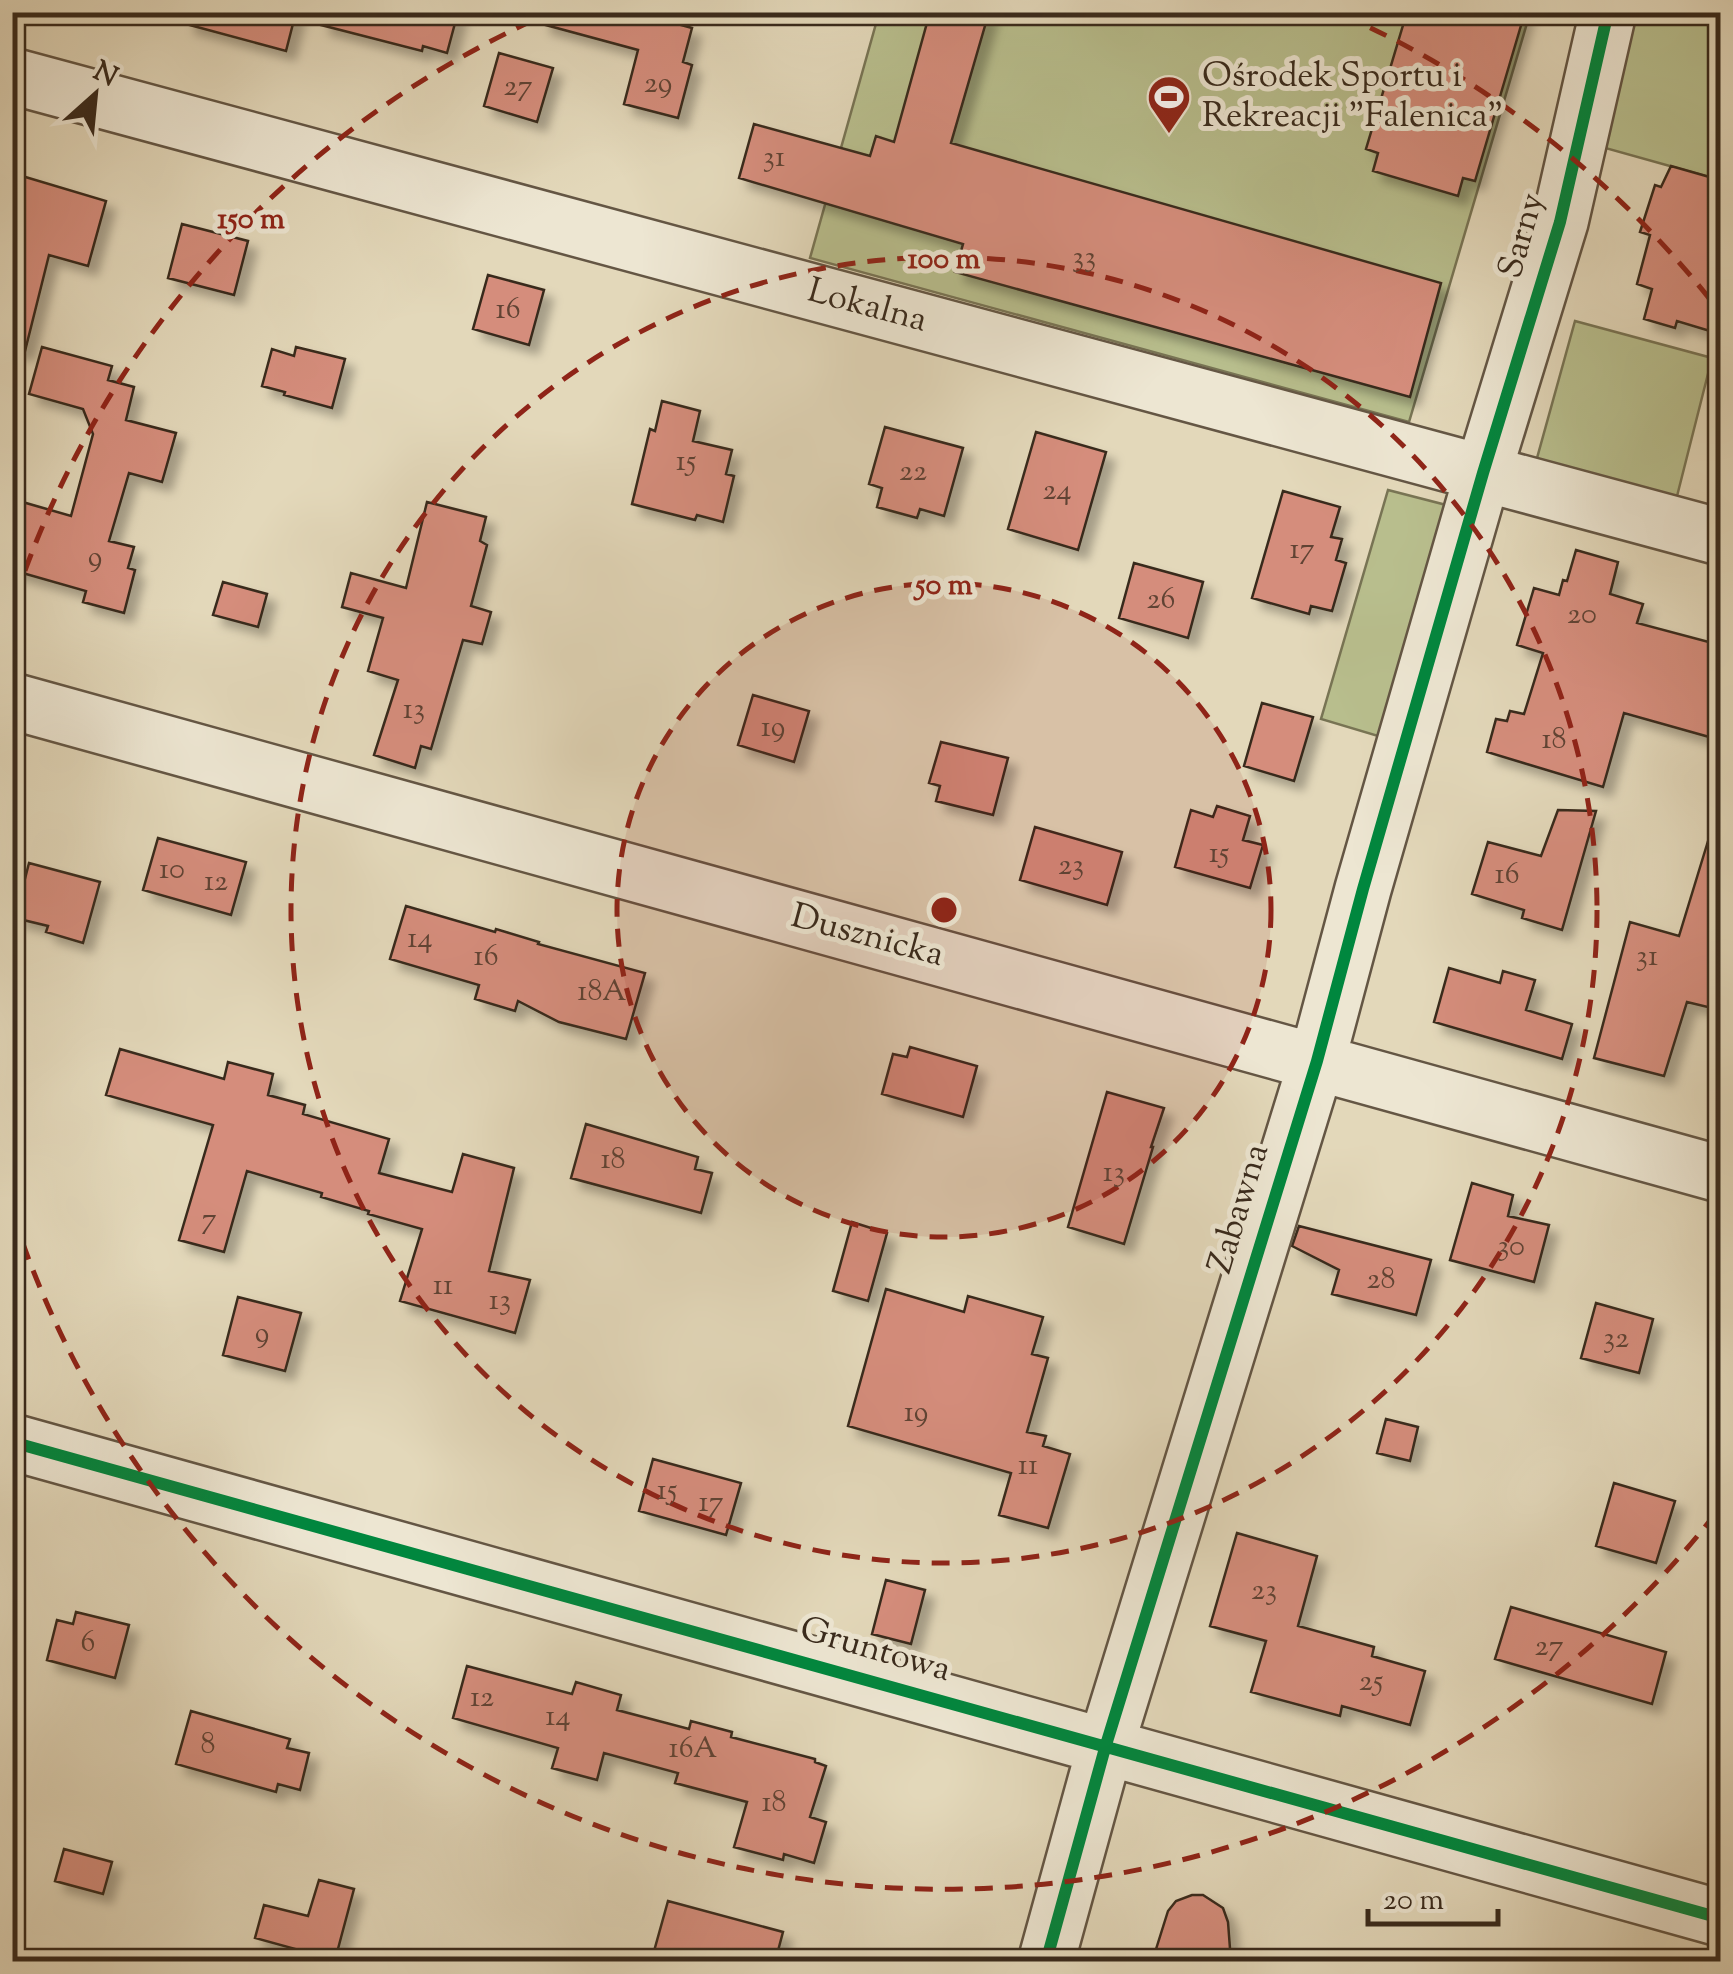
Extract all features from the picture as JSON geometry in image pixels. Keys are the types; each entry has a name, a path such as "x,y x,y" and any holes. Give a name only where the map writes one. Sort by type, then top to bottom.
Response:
{"street":[{"name":"Sarny","path":"1483,473 1560,222 1608,12"},
{"name":"Lokalna","path":"12,76 1720,537"},
{"name":"Zabawna","path":"1046,1962 1104,1748 1317,1061 1483,473"},
{"name":"Dusznicka","path":"12,701 1720,1174"},
{"name":"Gruntowa","path":"12,1442 1720,1918"}],"green space":[{"name":"Ośrodek Sportu i Rekreacji \"Falenica\"","path":"879,13 1530,13 1409,422 810,258"},
{"path":"1634,13 1720,13 1720,180 1598,146"},
{"path":"1575,321 1712,358 1674,508 1534,469"},
{"path":"1388,490 1450,506 1388,739 1321,719"}],"building":[{"path":"187,12 296,12 286,51 186,24"},
{"path":"323,12 458,12 447,53 423,46 422,51 321,25"},
{"path":"543,12 634,12 692,28 683,62 692,65 678,118 624,104 638,50 542,24"},
{"path":"930,12 989,12 951,143 1441,283 1410,397 955,272 963,244 739,178 754,124 870,156 876,136 894,142"},
{"path":"1407,12 1525,12 1475,181 1463,178 1458,196 1373,171 1378,153 1366,149"},
{"path":"499,53 553,68 537,122 484,106"},
{"path":"1671,166 1720,180 1720,334 1677,321 1675,328 1644,319 1652,289 1637,284 1650,235 1640,232 1655,185 1661,187"},
{"path":"12,173 106,201 88,266 49,255 25,351 12,349"},
{"path":"182,224 248,241 234,295 168,278"},
{"path":"488,275 544,290 529,345 473,329"},
{"path":"42,347 112,366 108,380 134,387 126,420 176,433 162,482 129,473 109,541 134,547 128,568 135,570 124,613 83,602 86,591 12,570 12,499 71,516 93,434 83,409 29,394"},
{"path":"296,347 345,359 332,408 262,386 272,349 294,356"},
{"path":"662,401 700,411 693,441 732,450 726,474 734,476 723,522 697,515 695,520 632,504 650,429 655,431"},
{"path":"885,427 963,448 944,516 920,509 917,518 877,507 882,488 869,484"},
{"path":"1036,432 1106,452 1078,550 1008,529"},
{"path":"1283,491 1340,507 1331,537 1342,539 1336,560 1346,563 1332,611 1311,606 1309,614 1252,598"},
{"path":"427,502 486,517 480,541 487,545 471,606 491,612 482,644 463,640 431,749 421,746 415,768 374,755 398,680 368,671 383,618 342,607 351,573 406,588"},
{"path":"1576,550 1618,562 1610,594 1643,604 1637,623 1720,645 1720,740 1624,713 1603,787 1487,752 1496,719 1507,721 1510,711 1524,714 1543,653 1517,645 1534,588 1559,595"},
{"path":"1134,563 1203,582 1188,638 1119,618"},
{"path":"223,582 267,594 258,627 213,615"},
{"path":"753,695 809,711 794,762 738,745"},
{"path":"1262,703 1313,717 1294,781 1244,766"},
{"path":"941,742 1008,758 993,815 936,801 940,786 929,783"},
{"path":"1217,806 1250,816 1243,840 1263,845 1250,888 1175,867 1191,810 1213,817"},
{"path":"1558,810 1596,811 1562,930 1522,918 1524,910 1472,894 1488,842 1541,856"},
{"path":"1035,827 1122,852 1107,905 1020,880"},
{"path":"1712,828 1720,829 1720,1010 1687,1002 1664,1076 1594,1058 1630,922 1679,936"},
{"path":"158,838 246,862 231,915 143,890"},
{"path":"29,863 100,882 83,943 46,932 48,926 15,918"},
{"path":"406,906 645,973 626,1039 559,1022 518,1001 515,1011 475,999 479,985 390,959"},
{"path":"1449,968 1500,983 1503,971 1535,980 1526,1010 1572,1024 1562,1059 1434,1022"},
{"path":"910,1047 977,1066 963,1117 882,1094 893,1054 907,1057"},
{"path":"120,1049 224,1079 228,1062 273,1074 268,1095 305,1105 303,1114 389,1139 379,1173 452,1192 463,1154 514,1168 489,1271 530,1280 515,1333 400,1301 422,1229 247,1171 224,1252 179,1240 213,1125 106,1095"},
{"path":"1107,1092 1164,1108 1124,1244 1068,1227"},
{"path":"586,1124 698,1157 695,1169 712,1173 701,1213 571,1178"},
{"path":"1472,1183 1513,1195 1508,1216 1549,1225 1534,1282 1450,1260"},
{"path":"852,1222 887,1233 868,1301 833,1291"},
{"path":"1299,1226 1431,1260 1416,1315 1332,1294 1339,1270 1292,1246"},
{"path":"886,1289 964,1312 968,1296 1043,1317 1032,1354 1048,1358 1027,1432 1046,1436 1043,1446 1070,1454 1048,1528 999,1515 1011,1473 848,1426"},
{"path":"238,1297 301,1313 285,1371 223,1355"},
{"path":"1596,1303 1653,1319 1639,1373 1581,1358"},
{"path":"1386,1419 1418,1427 1410,1461 1377,1453"},
{"path":"653,1459 741,1483 726,1535 639,1511"},
{"path":"1614,1483 1675,1501 1656,1563 1596,1546"},
{"path":"1237,1533 1317,1556 1298,1626 1374,1647 1372,1656 1425,1671 1410,1725 1342,1706 1340,1716 1251,1692 1266,1641 1210,1626"},
{"path":"886,1580 925,1590 911,1644 872,1634"},
{"path":"1511,1607 1666,1652 1652,1704 1495,1659"},
{"path":"76,1612 129,1625 115,1678 47,1660 57,1620 73,1624"},
{"path":"467,1666 572,1694 576,1682 621,1695 617,1710 689,1729 691,1721 732,1732 731,1737 815,1759 826,1766 810,1817 826,1822 814,1863 784,1854 783,1860 734,1847 747,1802 675,1783 678,1773 604,1753 597,1780 552,1768 558,1748 453,1718"},
{"path":"191,1711 290,1739 287,1748 309,1753 300,1790 278,1784 276,1792 176,1764"},
{"path":"64,1849 112,1862 103,1894 55,1881"},
{"path":"319,1880 354,1889 335,1960 255,1938 264,1905 308,1916"},
{"path":"1203,1895 1223,1908 1231,1962 1152,1962 1168,1911 1176,1901"},
{"path":"668,1901 783,1932 775,1962 651,1962"}],"cycle path":[{"path":"1046,1962 1105,1748 1317,1061 1483,473 1560,222 1608,12"},
{"path":"12,1442 1720,1918"}],"place":[{"name":"Ośrodek Sportu i Rekreacji \"Falenica\"","path":"1169,135"}]}
